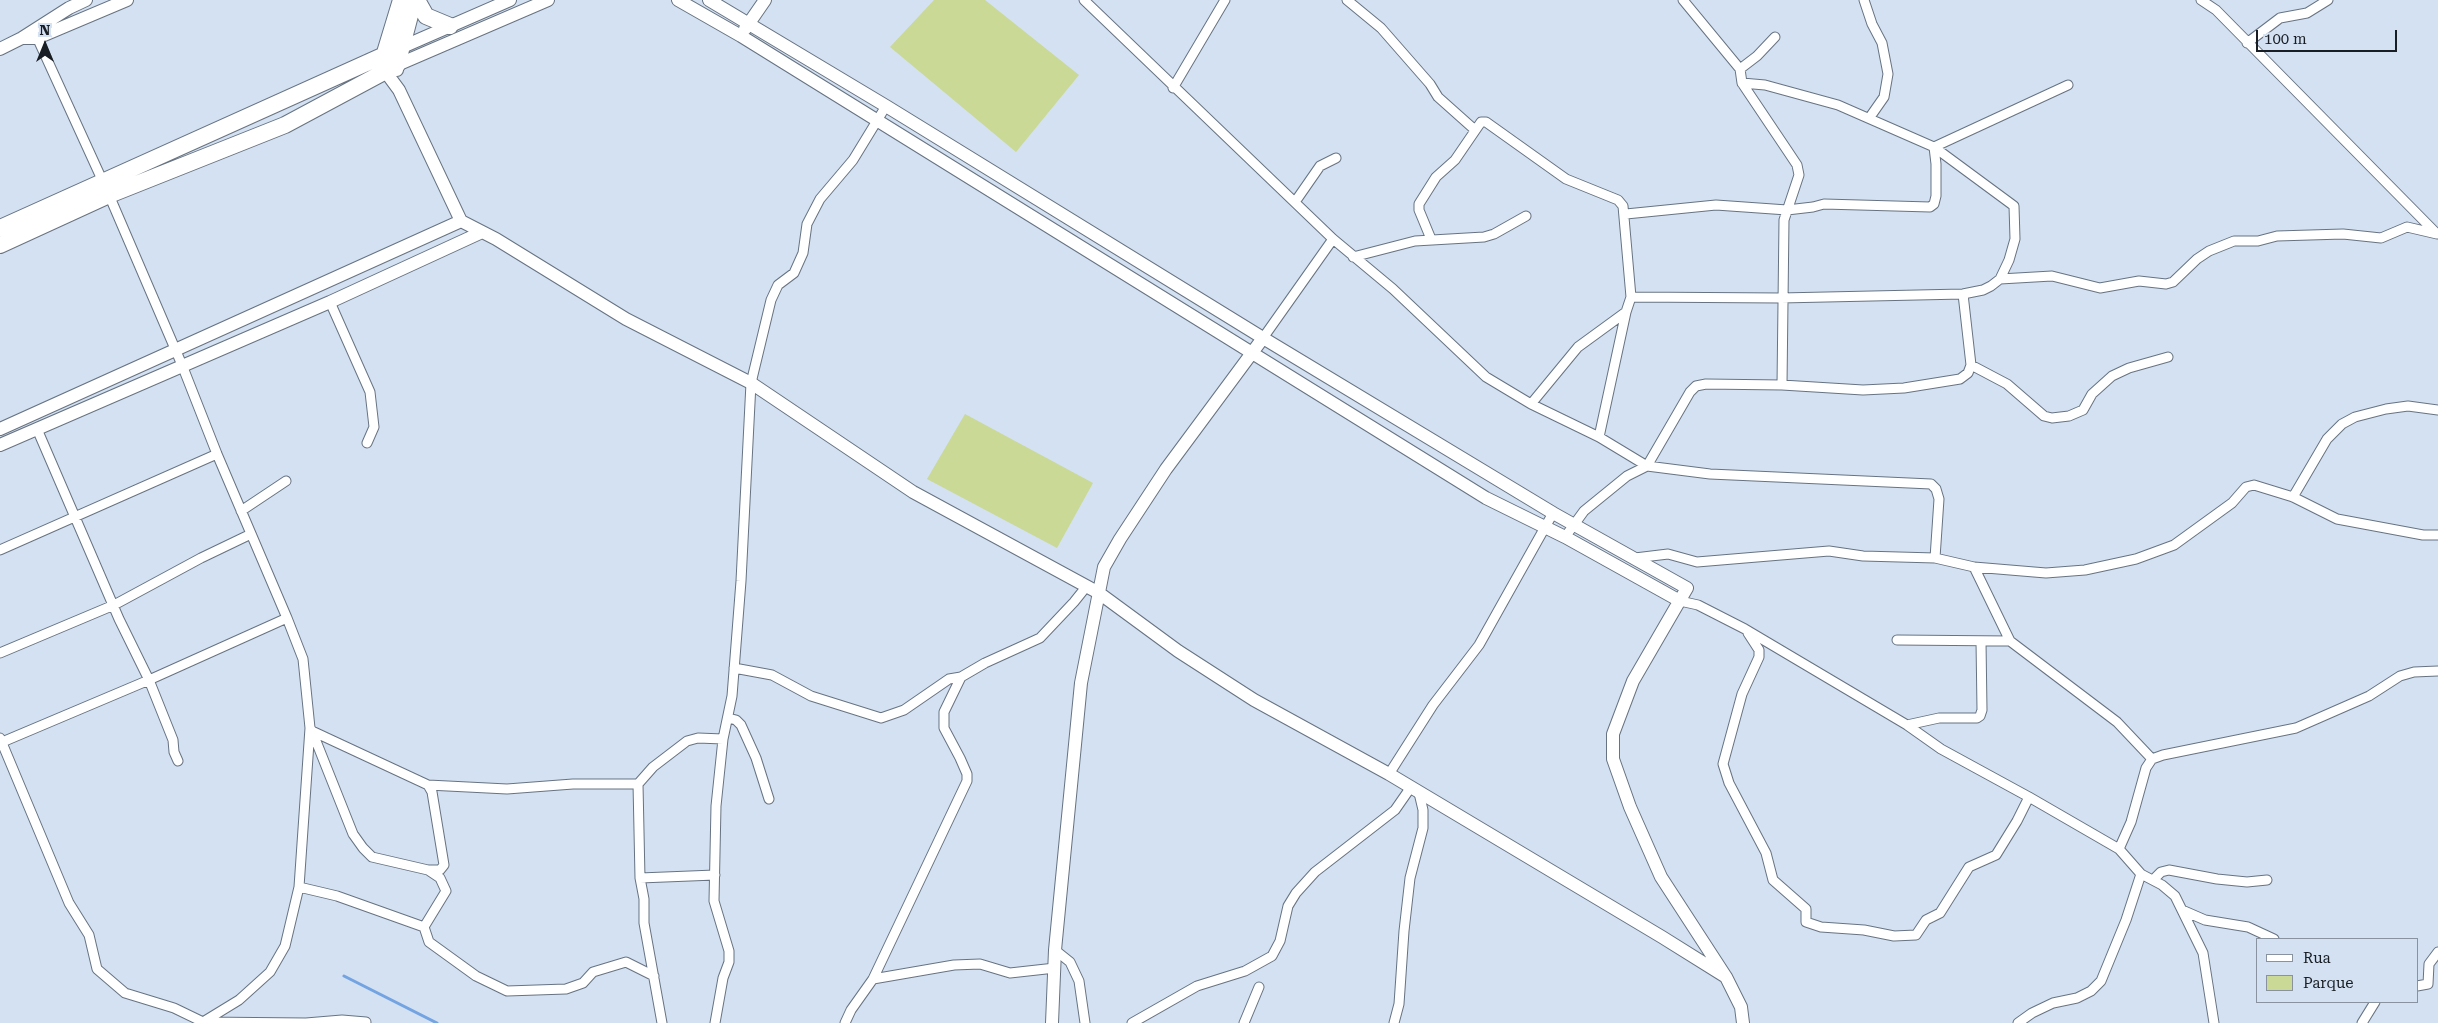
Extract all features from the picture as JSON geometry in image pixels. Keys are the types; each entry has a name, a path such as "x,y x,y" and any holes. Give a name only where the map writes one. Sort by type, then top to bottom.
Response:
{"highway":[{"path":"388,64 401,0"},
{"path":"415,0 426,16 450,26"},
{"path":"0,228 285,125 388,64 400,48 415,0"},
{"path":"0,245 261,109 388,64"}],"street":[{"path":"36,34 69,8 86,0"},
{"path":"0,49 22,38 127,0"},
{"path":"400,48 510,0"},
{"path":"548,0 388,64 398,90 461,221 480,233 496,239 626,319 751,383 913,492 1099,593 1178,651 1254,700 1390,774 1726,977"},
{"path":"678,0 741,36 1486,498 1680,600 1698,605 1745,629 1907,725 1941,749 2029,796 2119,849 2141,874 2175,896 2203,953 2214,1023"},
{"path":"709,0 886,106 1263,338 1553,512 1686,588 1698,605"},
{"path":"741,36 764,0"},
{"path":"1084,0 1172,88 1296,202 1332,239 1393,289 1486,377 1530,404 1599,437 1647,466 1710,474 1931,484 1936,489 1939,499 1935,558"},
{"path":"1172,88 1225,0"},
{"path":"1347,0 1381,28 1430,84 1438,97 1475,130"},
{"path":"1683,0 1740,69 1742,83 1797,165 1799,175 1784,220 1781,298 1782,385"},
{"path":"1864,0 1882,43 1888,74 1884,97 1870,117"},
{"path":"2201,0 2216,10 2246,43 2438,235"},
{"path":"2246,43 2280,18 2307,12 2328,0"},
{"path":"36,34 182,365 216,454 288,618 303,659 311,729 299,887 285,946 270,972 239,1000 203,1022"},
{"path":"1740,69 1757,56 1775,36"},
{"path":"1742,83 1803,95 1870,117 1934,147 2014,206 2015,239 2009,260 2000,279"},
{"path":"1934,147 2068,85"},
{"path":"716,1023 723,978 729,962 729,951 714,901 716,806 723,739 728,718 734,668 745,532 751,383 771,300 778,285 794,273 803,253 807,224 820,199 853,160 886,106"},
{"path":"1431,239 1419,210 1420,204 1436,177 1455,160 1481,122 1495,127 1566,179 1618,200 1626,214 1631,297 1626,312 1599,437"},
{"path":"1626,214 1716,204 1787,210 1813,208 1824,204 1930,206 1934,204 1936,196 1934,147"},
{"path":"1296,202 1320,166 1336,158"},
{"path":"1033,217 1043,203"},
{"path":"1354,257 1431,239 1484,237 1494,234 1526,216"},
{"path":"0,430 461,221"},
{"path":"1631,297 1781,298 1963,294 1983,290 2000,279 2052,276 2100,288 2139,281 2166,284 2173,282 2197,259 2209,251 2234,241 2258,241 2277,236 2343,234 2381,238 2407,227 2438,235"},
{"path":"0,445 330,302 480,233"},
{"path":"1052,1023 1055,950 1081,683 1104,567 1166,469 1263,338 1332,239"},
{"path":"1565,538 1584,511 1627,476 1647,466 1690,392 1696,386 1706,384 1782,385 1863,390 1904,388 1960,379 1968,373 1971,365 1963,294"},
{"path":"330,302 370,392 374,427 367,443"},
{"path":"1530,404 1578,347 1626,312"},
{"path":"1971,365 2008,384 2044,416 2052,418 2069,416 2083,410 2092,394 2112,376 2129,368 2168,357"},
{"path":"2293,497 2327,439 2342,424 2355,417 2386,409 2408,406 2438,410"},
{"path":"37,429 119,619 149,680 173,740 174,752 178,761"},
{"path":"0,550 216,454"},
{"path":"1486,498 1492,475"},
{"path":"241,511 286,481"},
{"path":"1634,558 1668,554 1697,562 1829,551 1863,556 1935,558 1974,567 2046,573 2084,570 2136,559 2174,545 2232,503 2246,487 2262,486 2293,497 2337,519 2423,535 2438,535"},
{"path":"1390,774 1433,705 1479,645 1553,512"},
{"path":"0,653 114,605 201,558 251,534"},
{"path":"1974,567 2010,640 2117,722 2152,759"},
{"path":"734,668 772,676 811,696 881,718 904,710 949,679 961,677 985,663 1040,638 1086,587"},
{"path":"1686,588 1633,680 1612,734 1613,759 1630,807 1660,877 1726,977 1741,1007 1743,1023"},
{"path":"288,618 149,680 1,741 69,903 89,935 98,969 125,993 174,1008 203,1022 307,1023 342,1020 366,1022"},
{"path":"1745,629 1759,650 1759,657 1742,694 1723,764 1729,783 1766,853 1773,880 1806,909 1806,922 1821,927 1864,930 1894,936 1916,935 1926,920 1940,913 1968,867 1996,855 2018,821 2029,796"},
{"path":"1897,640 1981,642 2010,640"},
{"path":"1907,725 1939,718 1977,718 1980,716 1982,710 1981,642"},
{"path":"2119,849 2131,822 2146,768 2152,759 2163,755 2296,728 2369,696 2400,676 2414,672 2438,671"},
{"path":"845,1023 851,1010 873,979 967,781 967,774 944,728 944,712 961,677"},
{"path":"728,718 736,720 741,725 756,758 769,799"},
{"path":"311,729 428,785 507,789 573,784 638,784"},
{"path":"311,729 353,834 372,857 428,870 440,870 444,865 432,792 428,785"},
{"path":"662,1023 644,924 644,899 640,878 638,784 653,767 687,741 698,738 723,739"},
{"path":"1132,1023 1197,986 1245,971 1272,956 1280,941 1288,906 1296,892 1315,872 1395,810 1415,790"},
{"path":"1394,1023 1399,1004 1410,878 1423,828 1423,810 1415,790"},
{"path":"424,927 446,891 440,878 428,870"},
{"path":"2153,880 2161,872 2169,870 2217,879 2247,882 2267,880"},
{"path":"2018,1023 2032,1013 2053,1003 2077,998 2091,991 2101,980 2126,920 2141,874"},
{"path":"640,878 715,875"},
{"path":"299,887 337,896 424,927 430,942 476,976 507,991 566,989 583,983 594,972 626,962 654,976"},
{"path":"2182,910 2205,920 2248,927 2272,938"},
{"path":"1055,950 1070,962 1079,981 1085,1023"},
{"path":"2418,986 2428,984 2429,964 2438,952"},
{"path":"873,979 954,965 980,964 1010,973 1055,968"},
{"path":"1244,1023 1259,987"},
{"path":"2362,1023 2374,1003"}],"green space":[{"path":"934,0 985,0 1079,75 1016,152 890,47"},
{"path":"965,414 1093,483 1057,548 927,479"}],"waterway":[{"path":"344,976 437,1023"}]}
